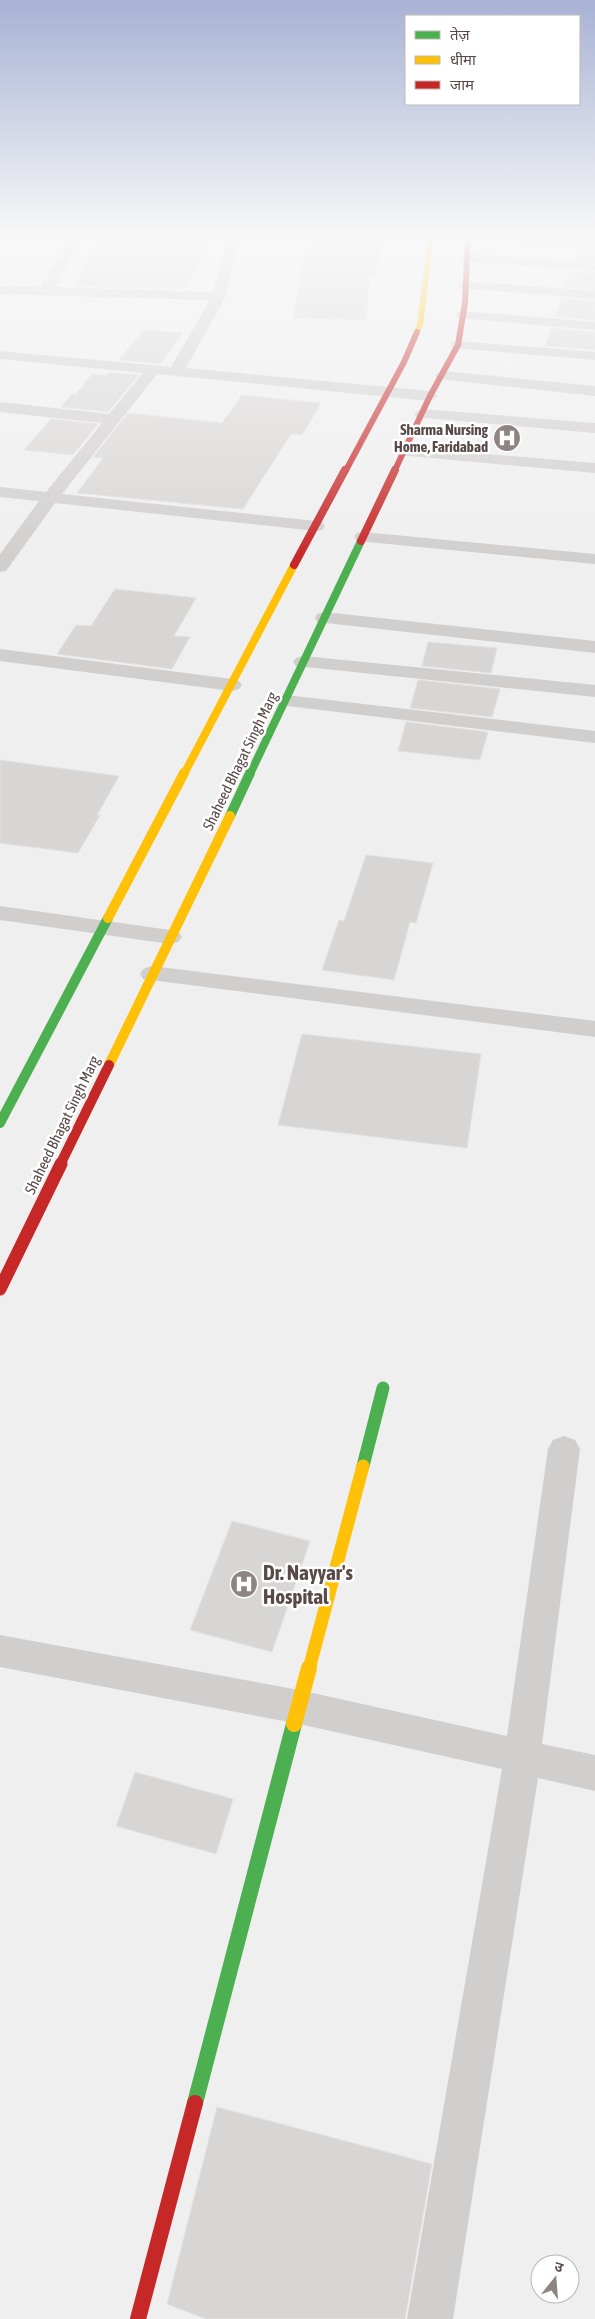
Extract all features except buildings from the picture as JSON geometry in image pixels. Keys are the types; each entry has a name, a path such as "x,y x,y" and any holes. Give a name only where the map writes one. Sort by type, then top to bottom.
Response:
{"street":[{"path":"176,372 191,345"},
{"path":"0,1124 388,392 410,345"},
{"name":"Shaheed Bhagat Singh Marg","path":"0,1289 286,701 430,396 443,376 458,345"},
{"path":"461,345 595,356"},
{"path":"0,355 430,396"},
{"path":"0,567 50,498 152,370"},
{"path":"443,376 595,391"},
{"path":"0,406 113,419"},
{"path":"422,414 595,428"},
{"path":"404,452 595,468"},
{"path":"0,492 316,526"},
{"path":"363,537 595,559"},
{"path":"324,618 595,647"},
{"path":"0,655 232,685"},
{"path":"303,662 595,691"},
{"path":"286,701 595,737"},
{"path":"0,913 170,937"},
{"path":"152,974 595,1029"},
{"path":"138,2319 383,1388"},
{"path":"430,2319 522,1758 564,1449"},
{"path":"0,1651 299,1707 595,1773"}],"traffic: fast":[{"path":"230,816 361,541"},
{"path":"0,1123 108,918"},
{"path":"363,1466 383,1388"},
{"path":"195,2103 294,1724"}],"traffic: slow":[{"path":"108,918 294,565"},
{"path":"109,1065 230,816"},
{"path":"294,1724 363,1466"}],"traffic: jam":[{"path":"294,565 411,345"},
{"path":"361,541 430,396 458,345"},
{"path":"0,1289 109,1065"},
{"path":"138,2319 195,2103"}],"place":[{"name":"Sharma Nursing Home, Faridabad","path":"507,438"},
{"name":"Dr. Nayyar's Hospital","path":"244,1584"}]}
